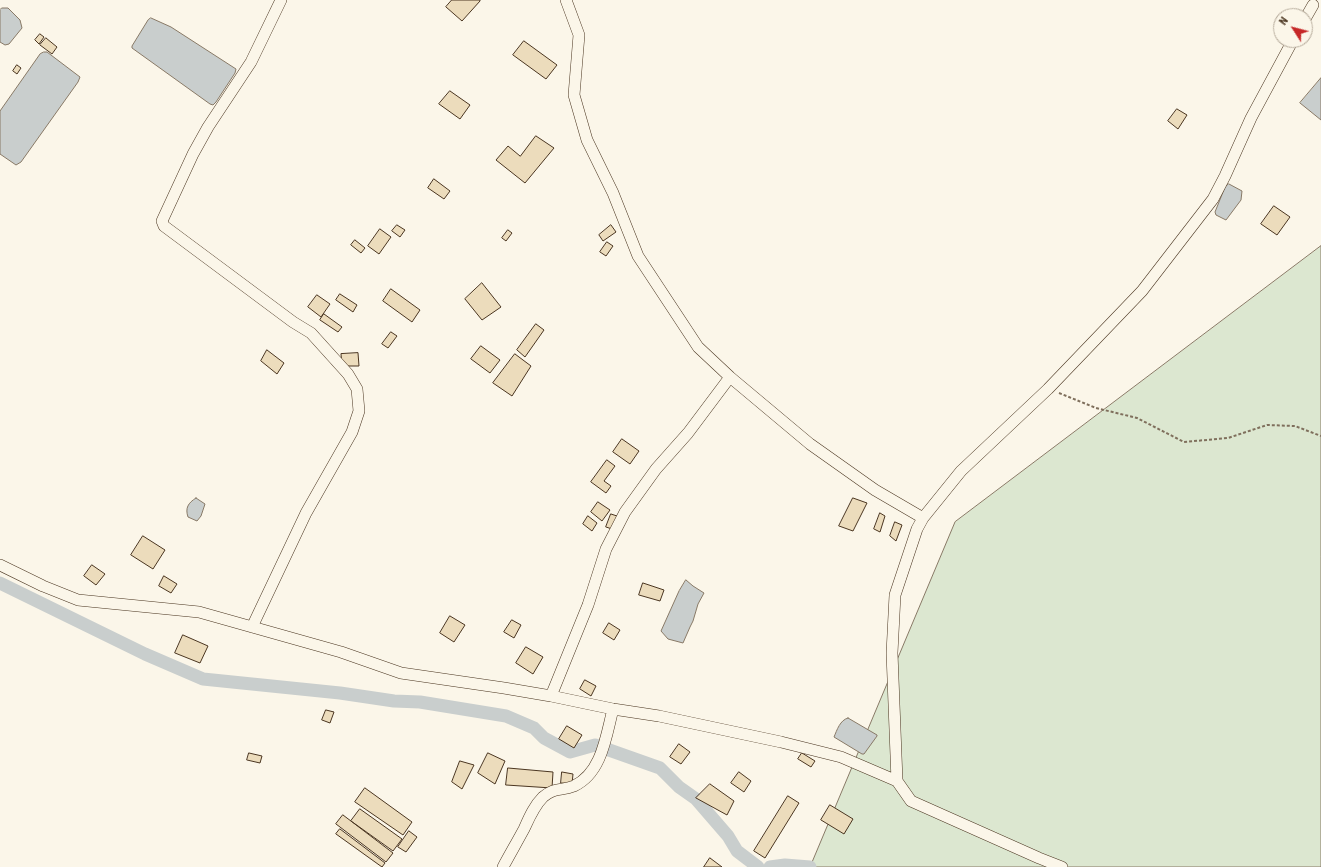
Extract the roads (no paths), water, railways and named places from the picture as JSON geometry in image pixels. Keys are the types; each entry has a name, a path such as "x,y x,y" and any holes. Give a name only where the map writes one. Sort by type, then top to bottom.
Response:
{"street":[{"path":"252,627 306,513 352,432 359,411 357,389 348,374 311,333 164,226 162,221 193,154 208,127 251,62 281,0"},
{"path":"566,0 579,35 574,95 587,140 613,193 638,256 698,347 730,377 810,444 874,490 923,518"},
{"path":"897,781 892,653 894,595 916,529 961,470 1048,389 1142,291 1213,200 1251,118 1289,48"},
{"path":"551,696 588,605 606,549 625,512 656,469 688,433 730,377"},
{"path":"0,565 43,586 78,600 199,612 341,652 401,673 551,696 613,709 659,716 781,742 841,757 897,781 911,801 1038,858 1062,867"},
{"path":"504,867 533,811 543,797 555,789 568,789 581,783 589,774 601,756 613,709"}],"waterway":[{"path":"0,583 145,654 203,679 340,693 394,701 420,702 506,716 534,728 544,738 570,752 595,745 660,768 679,787 696,799 728,836 737,851 758,867"},
{"path":"770,867 785,865 810,867"}]}
